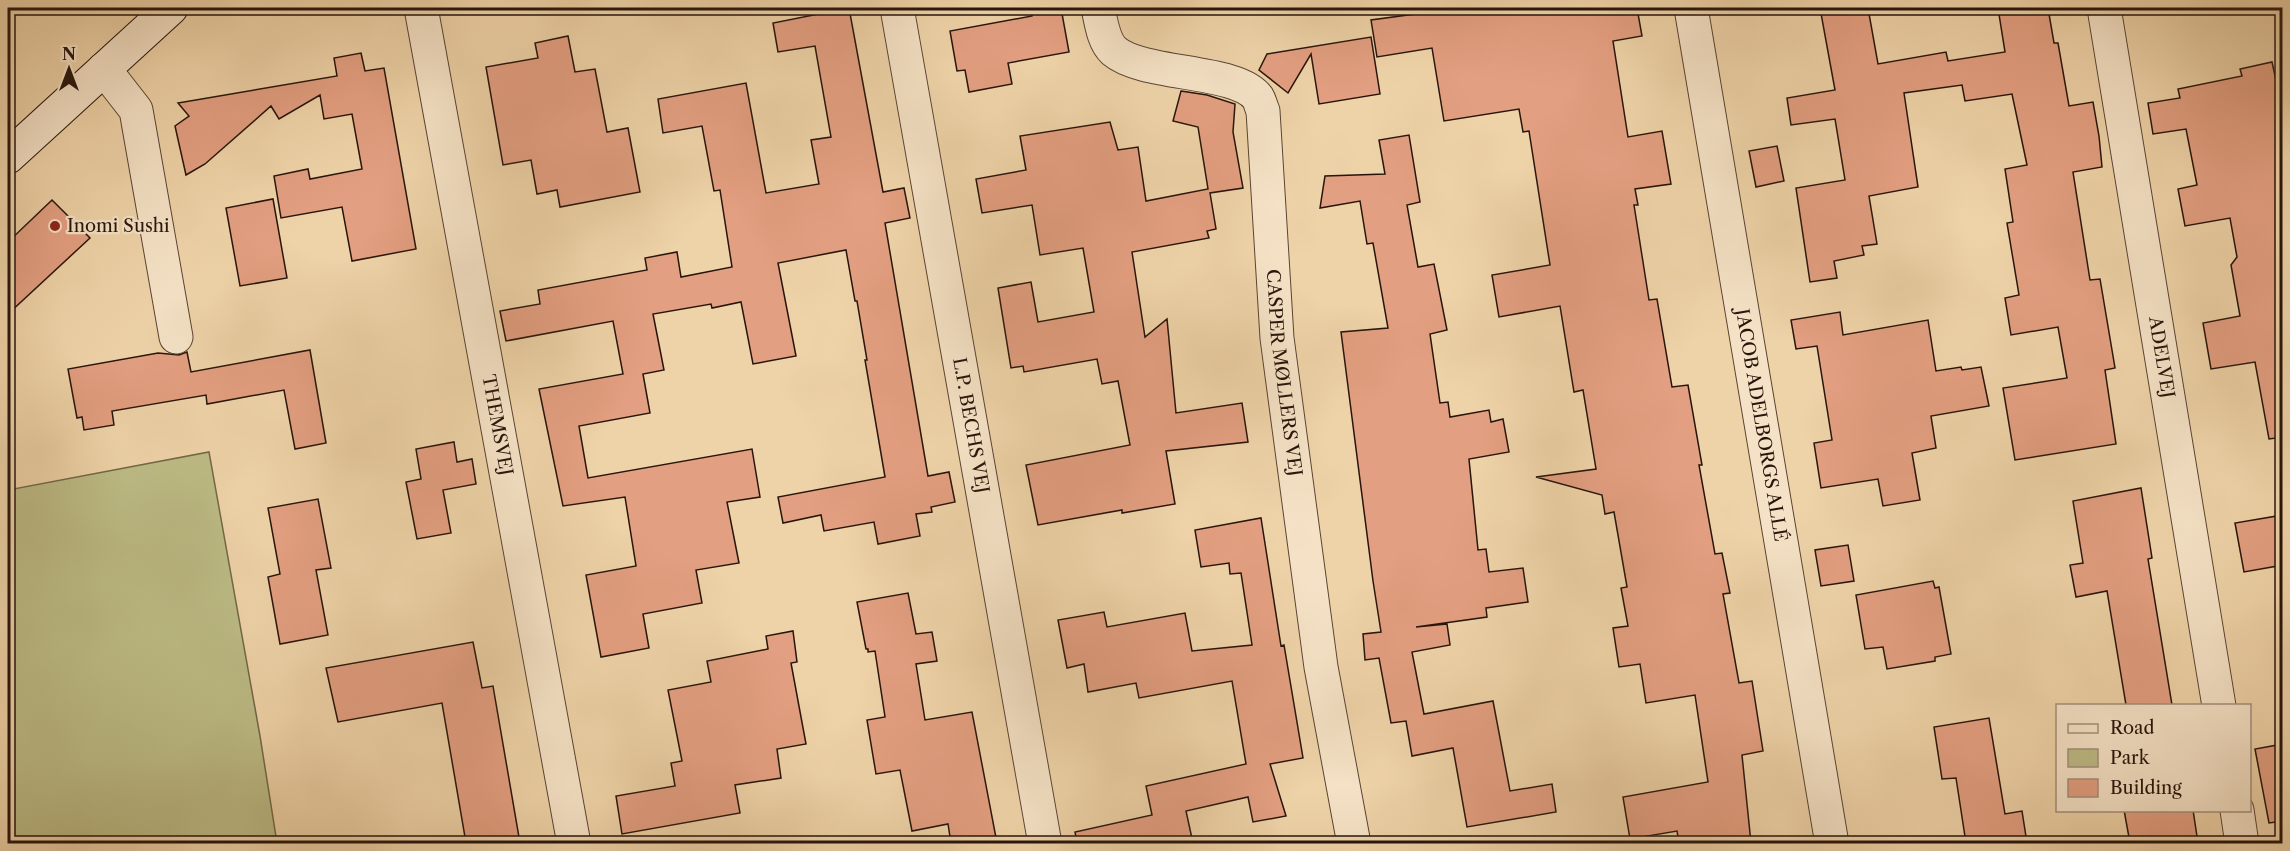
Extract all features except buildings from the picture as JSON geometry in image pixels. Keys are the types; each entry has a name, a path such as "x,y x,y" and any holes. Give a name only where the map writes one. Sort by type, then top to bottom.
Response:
{"street":[{"path":"8,157 171,8"},
{"name":"THEMSVEJ","path":"421,8 574,843"},
{"name":"L.P. BECHS VEJ","path":"897,8 1045,843"},
{"name":"CASPER MØLLERS VEJ","path":"1098,8 1105,38 1113,50 1143,64 1225,80 1245,88 1258,97 1263,111 1277,338 1322,667 1354,843"},
{"name":"JACOB ADELBORGS ALLÉ","path":"1691,8 1832,843"},
{"name":"ADELVEJ","path":"2104,8 2219,704"},
{"path":"104,69 136,110 176,337"},
{"path":"2237,812 2242,843"}],"green space":[{"path":"209,452 277,843 8,843 8,490"}],"place":[{"name":"Inomi Sushi","path":"55,226"}]}
